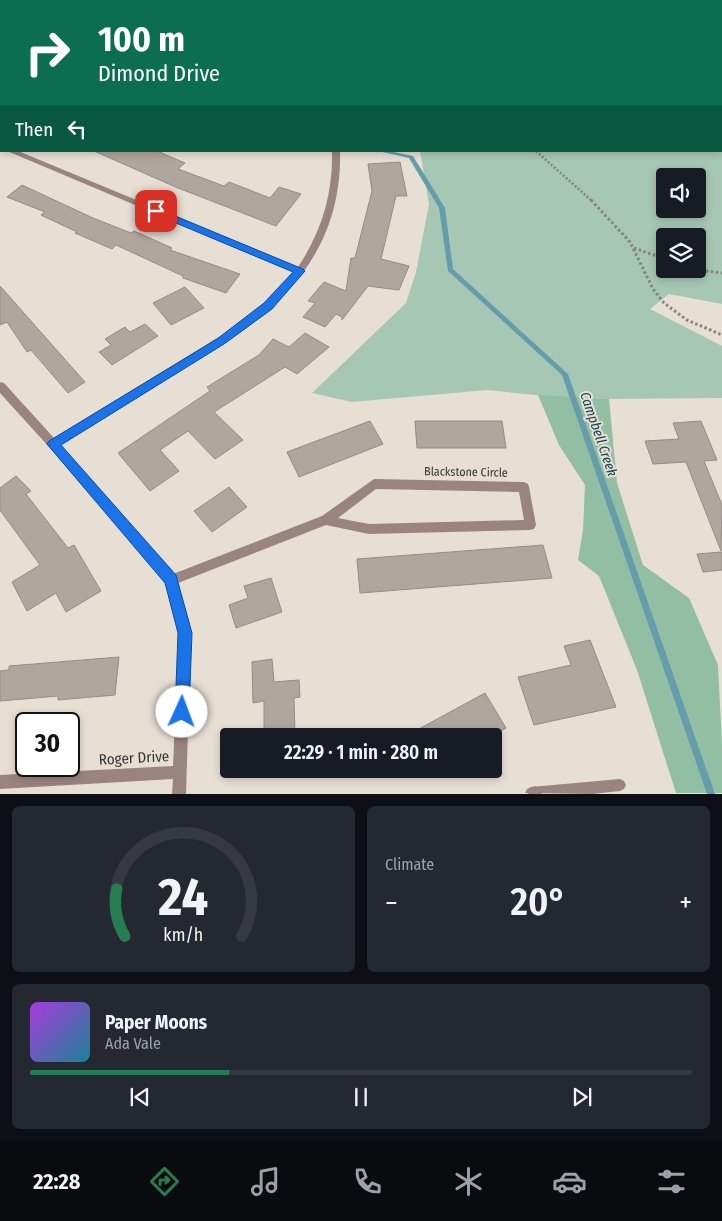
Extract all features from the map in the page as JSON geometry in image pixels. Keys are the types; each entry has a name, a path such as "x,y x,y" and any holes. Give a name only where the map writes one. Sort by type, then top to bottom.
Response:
{"street":[{"path":"13,152 300,271"},
{"path":"53,444 220,342 268,306 300,271 322,234 335,193 338,170 336,152"},
{"path":"0,386 171,580 185,633 179,794"},
{"name":"Blackstone Circle","path":"171,580 326,520 374,484 524,487 530,525 369,529 326,520"},
{"name":"Roger Drive","path":"0,782 180,772"}],"lane":[{"path":"528,794 620,785"}],"path":[{"path":"537,152 588,197 625,235 634,248 658,296 674,312 688,321 722,335"},
{"path":"634,248 656,256"},
{"path":"706,271 722,273"}],"green space":[{"path":"420,152 722,152 722,304 669,294 650,309 722,346 722,398 609,399 555,397 487,390 352,402 312,393 406,303 416,272 429,204"},
{"path":"538,395 609,399 617,483 643,565 689,598 718,665 722,793 676,793 637,670 599,576 578,560 583,530 585,485 559,445"}],"building":[{"path":"96,152 159,152 185,163 178,169 224,186 229,182 270,198 279,187 301,194 276,226 178,188"},
{"path":"400,162 407,196 396,196 381,259 409,266 399,290 368,286 342,320 342,317 336,314 325,327 303,317 315,303 308,301 324,282 346,291 351,258 355,258 372,191 368,164"},
{"path":"22,185 93,218 131,233 134,231 172,248 170,250 240,274 226,293 183,278 183,276 116,245 112,249 75,233 77,232 41,215 45,212 7,197"},
{"path":"0,286 85,382 68,393 31,350 27,352 7,322 0,325"},
{"path":"185,287 204,308 171,325 153,303"},
{"path":"145,324 158,336 112,365 99,352 111,345 105,339 125,327 130,332"},
{"path":"305,333 329,347 297,374 285,367 214,412 243,440 215,459 188,431 160,450 179,471 150,491 118,453 210,391 207,387 259,355 273,339 289,347"},
{"path":"370,421 383,444 299,477 287,452"},
{"path":"415,421 502,421 506,448 417,448"},
{"path":"701,421 717,460 704,461 722,505 721,551 686,462 653,464 645,441 679,439 673,423"},
{"path":"16,476 31,491 26,494 68,548 74,545 101,591 66,612 56,593 27,611 12,582 40,565 0,510 0,488"},
{"path":"229,487 247,507 212,532 194,511"},
{"path":"543,545 552,578 360,593 357,559"},
{"path":"722,552 722,570 703,572 697,554"},
{"path":"271,578 282,612 236,628 229,605 248,598 244,586"},
{"path":"590,640 616,707 534,725 518,677 571,665 564,646"},
{"path":"119,657 115,695 58,700 58,696 0,701 0,671 9,670 9,666"},
{"path":"272,659 274,682 299,680 300,697 294,698 295,728 264,728 264,701 253,703 252,662"},
{"path":"485,693 506,728 502,730 502,728 421,728"}],"waterway":[{"name":"Campbell Creek","path":"385,152 411,157 442,208 450,270 565,374 711,794"}],"route":[{"path":"156,211 300,271 268,306 220,342 53,444 171,580 185,633 182,712"}]}
